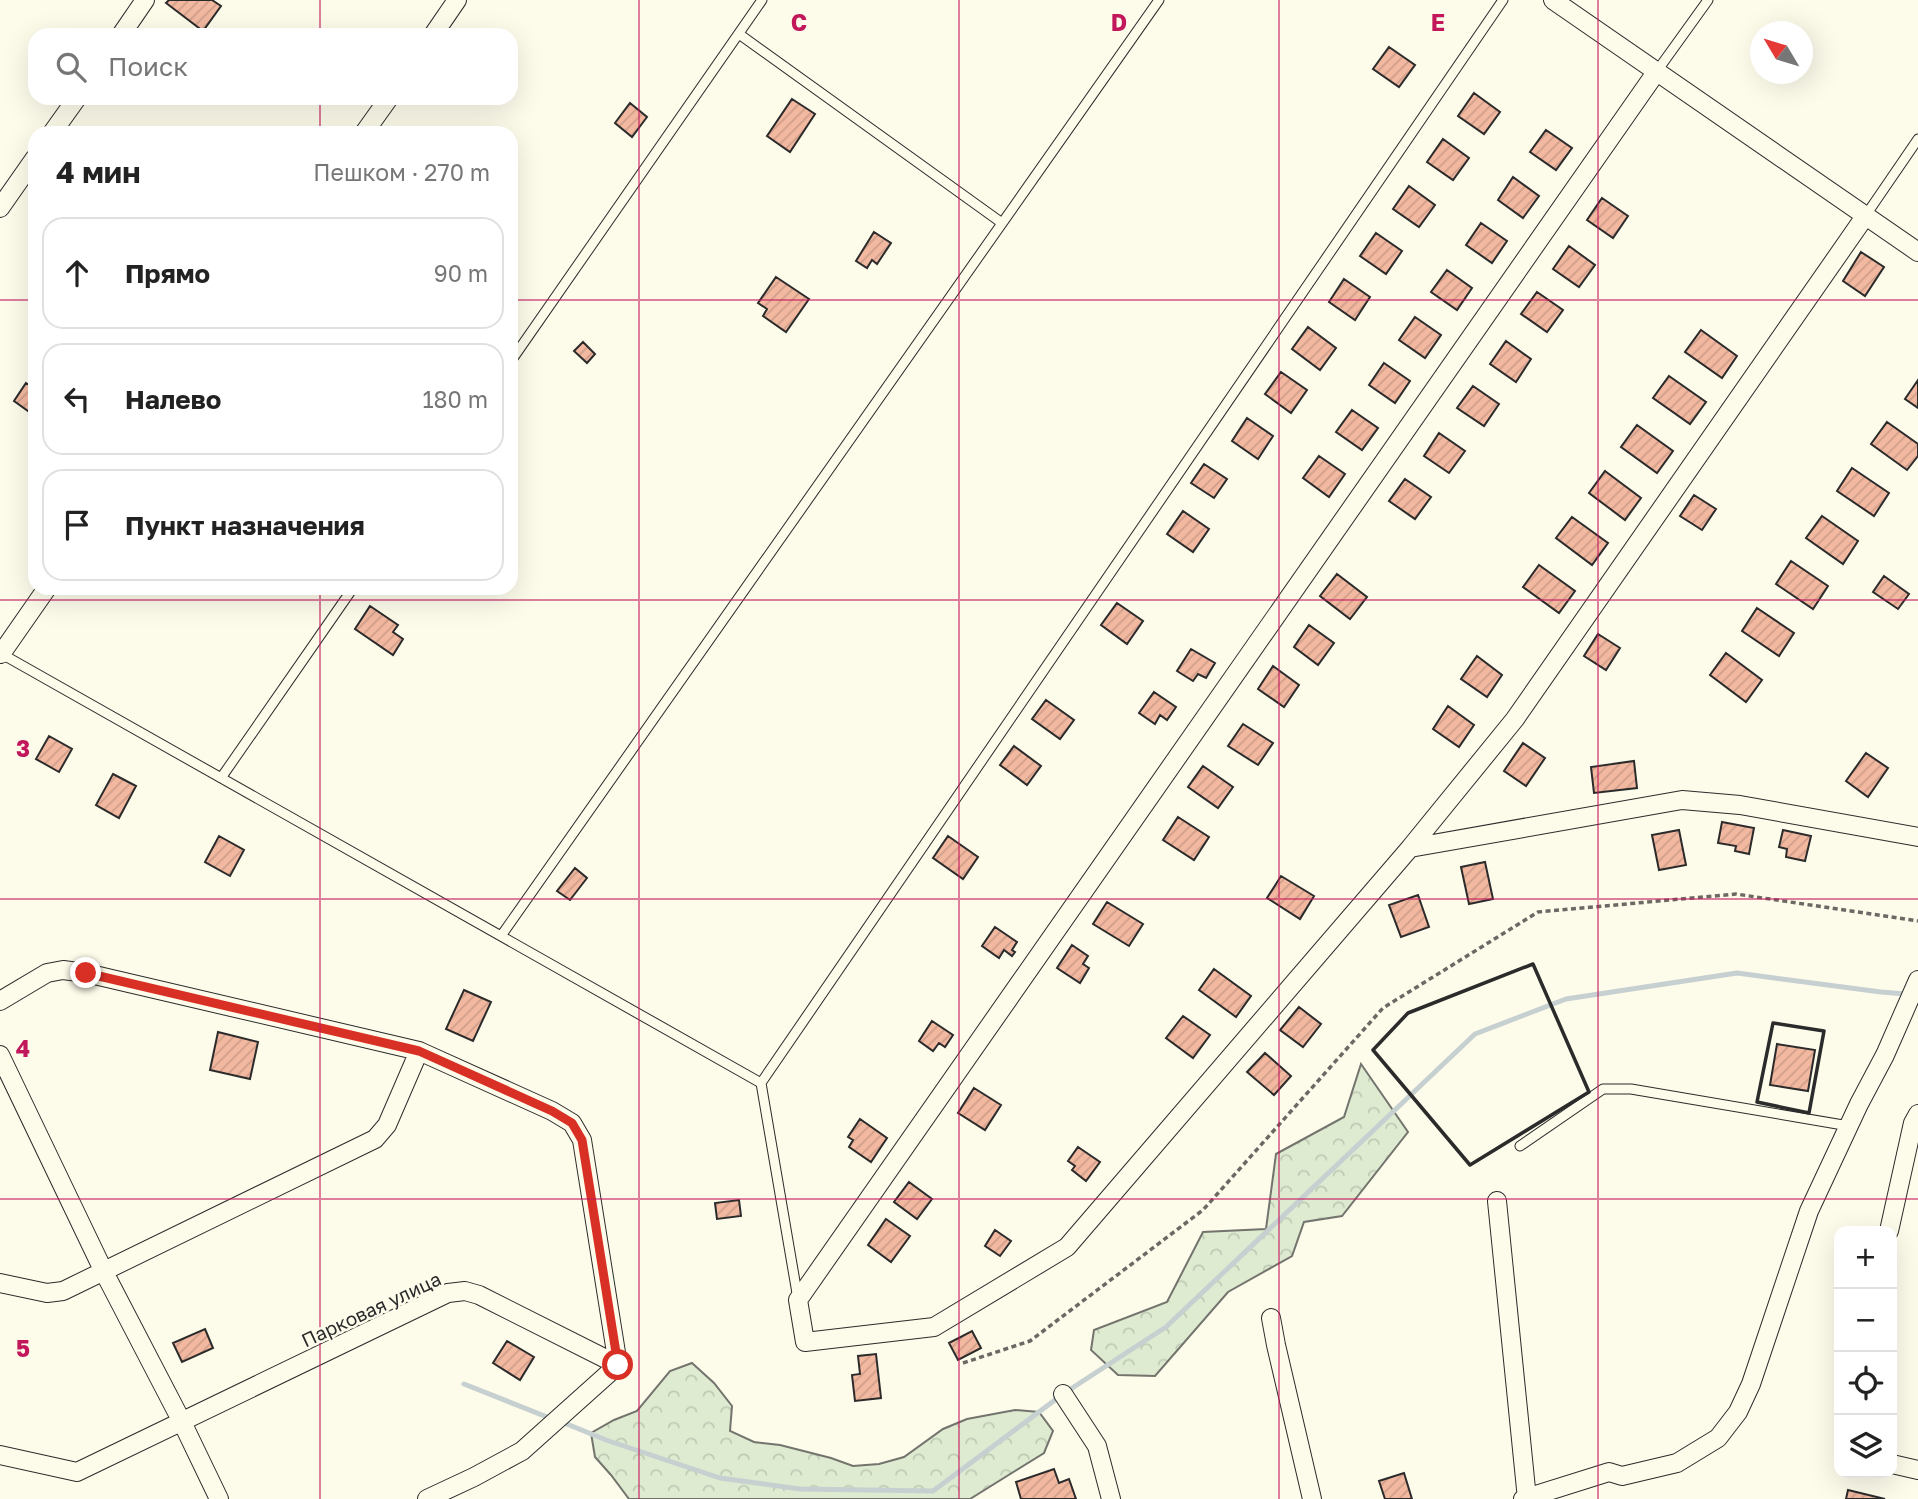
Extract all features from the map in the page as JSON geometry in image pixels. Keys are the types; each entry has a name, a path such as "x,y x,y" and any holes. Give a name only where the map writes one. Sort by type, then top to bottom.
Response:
{"street":[{"path":"126,28 145,0"},
{"path":"438,28 457,0"},
{"path":"1553,0 1918,251"},
{"path":"1657,71 798,1300 806,1342 934,1327 1067,1247 1410,848 1515,719 1866,215"},
{"path":"57,126 72,105"},
{"path":"369,126 384,105"},
{"path":"0,208 28,168"},
{"path":"1,653 42,595"},
{"path":"1410,848 1682,800 1740,805 1918,836"},
{"path":"0,1001 47,973 63,970 86,973 419,1051 552,1111 572,1123 582,1140 618,1365 522,1451 427,1499"},
{"path":"1497,1201 1526,1499 1609,1472 1622,1476 1677,1463 1718,1438 1738,1412 1751,1384 1809,1211 1914,989"},
{"path":"0,1283 47,1293 63,1291 375,1139 387,1125 419,1051"},
{"path":"0,1055 104,1272 219,1499"},
{"path":"1890,1226 1913,1123 1918,1114"},
{"name":"Парковая улица","path":"0,1455 77,1472 448,1293 479,1295 618,1365"},
{"path":"1271,1318 1312,1499"},
{"path":"1063,1394 1097,1446 1111,1499"},
{"path":"1897,1465 1918,1470"}],"lane":[{"path":"518,351 762,0"},
{"path":"501,936 1159,0"},
{"path":"798,1300 761,1083 1503,0"},
{"path":"1657,71 1709,0"},
{"path":"739,34 1002,223"},
{"path":"1866,215 1918,139"},
{"path":"221,778 348,595"},
{"path":"1,653 761,1083"},
{"path":"1520,1146 1603,1089 1631,1089 1849,1126"}],"path":[{"path":"963,1363 1030,1341 1203,1210 1383,1008 1538,912 1736,894 1918,921"}],"green space":[{"path":"1361,1064 1408,1132 1342,1216 1304,1222 1292,1256 1228,1292 1155,1376 1118,1375 1091,1350 1094,1330 1167,1302 1203,1232 1266,1229 1276,1154 1344,1117"},
{"path":"692,1363 714,1383 732,1406 730,1431 754,1442 780,1445 853,1466 879,1464 904,1457 943,1429 967,1419 1015,1410 1039,1412 1053,1431 1044,1453 970,1499 629,1499 595,1457 591,1433 637,1411 670,1371"}],"building":[{"path":"169,0 212,0 221,6 205,28 199,28 166,3"},
{"path":"1389,47 1415,65 1399,87 1373,69"},
{"path":"1474,93 1500,112 1484,134 1458,116"},
{"path":"792,99 815,114 790,152 767,136"},
{"path":"630,103 647,117 632,137 615,123"},
{"path":"1546,130 1572,148 1556,170 1530,152"},
{"path":"1443,139 1469,158 1453,180 1427,162"},
{"path":"1513,177 1539,196 1523,218 1498,200"},
{"path":"1409,186 1435,205 1419,227 1393,209"},
{"path":"1602,198 1628,216 1613,238 1587,220"},
{"path":"1481,223 1507,241 1492,263 1466,245"},
{"path":"874,232 891,243 877,264 872,260 867,268 856,261"},
{"path":"1376,233 1402,251 1386,274 1360,256"},
{"path":"1569,246 1595,265 1579,287 1553,269"},
{"path":"1861,252 1884,267 1865,296 1843,281"},
{"path":"1447,270 1472,288 1457,310 1431,292"},
{"path":"776,277 809,299 786,332 763,316 767,309 758,303"},
{"path":"1344,279 1370,297 1355,320 1329,302"},
{"path":"1537,292 1563,310 1547,332 1521,314"},
{"path":"1415,317 1441,335 1425,358 1399,340"},
{"path":"1308,327 1336,348 1320,370 1292,349"},
{"path":"1701,330 1737,356 1722,378 1685,352"},
{"path":"1506,341 1531,359 1516,382 1490,364"},
{"path":"583,342 595,354 587,363 574,351"},
{"path":"1384,363 1410,381 1395,403 1369,385"},
{"path":"1281,372 1307,390 1291,413 1265,394"},
{"path":"1669,376 1706,402 1690,424 1653,398"},
{"path":"1918,380 1918,408 1905,399"},
{"path":"26,383 28,384 28,411 14,401"},
{"path":"1473,386 1499,404 1484,426 1457,408"},
{"path":"1352,410 1378,428 1362,450 1336,432"},
{"path":"1247,418 1273,436 1258,459 1232,441"},
{"path":"1887,422 1918,444 1918,456 1907,470 1871,444"},
{"path":"1637,425 1673,451 1657,473 1621,447"},
{"path":"1439,433 1465,451 1449,473 1424,456"},
{"path":"1319,456 1345,474 1329,497 1303,478"},
{"path":"1204,464 1227,479 1214,498 1191,483"},
{"path":"1852,468 1889,493 1874,516 1837,491"},
{"path":"1605,471 1641,498 1625,520 1589,493"},
{"path":"1405,479 1431,497 1415,519 1389,501"},
{"path":"1694,495 1716,509 1702,530 1680,516"},
{"path":"1183,511 1209,529 1193,552 1167,534"},
{"path":"1822,516 1858,541 1843,564 1806,538"},
{"path":"1572,517 1608,543 1592,565 1556,538"},
{"path":"1791,561 1828,586 1813,609 1776,584"},
{"path":"1539,565 1575,591 1559,613 1523,587"},
{"path":"1337,574 1367,597 1350,619 1320,596"},
{"path":"1884,576 1909,594 1898,609 1873,592"},
{"path":"1117,603 1143,621 1127,644 1101,625"},
{"path":"370,606 398,625 393,632 403,639 393,655 355,629"},
{"path":"1757,608 1794,633 1779,656 1742,631"},
{"path":"1309,625 1334,643 1318,665 1294,647"},
{"path":"1598,634 1620,648 1606,670 1584,656"},
{"path":"1191,649 1215,663 1206,678 1198,674 1193,681 1177,671"},
{"path":"1726,653 1762,680 1746,702 1710,675"},
{"path":"1477,656 1502,675 1487,697 1461,679"},
{"path":"1273,666 1299,685 1284,707 1258,689"},
{"path":"1154,692 1176,707 1167,720 1160,715 1155,724 1139,713"},
{"path":"1046,700 1074,720 1060,739 1032,719"},
{"path":"1448,706 1474,725 1459,747 1433,729"},
{"path":"1243,724 1273,743 1258,765 1228,746"},
{"path":"49,736 72,749 59,772 36,759"},
{"path":"1523,743 1545,758 1526,786 1504,771"},
{"path":"1014,746 1041,766 1027,785 1000,765"},
{"path":"1866,753 1888,768 1868,797 1846,781"},
{"path":"1634,761 1637,788 1594,793 1591,767"},
{"path":"1203,766 1233,787 1218,808 1188,787"},
{"path":"113,774 136,786 119,818 96,805"},
{"path":"1178,817 1209,837 1194,860 1163,840"},
{"path":"1722,822 1754,828 1749,854 1735,851 1736,846 1718,843"},
{"path":"1679,830 1686,865 1659,870 1652,835"},
{"path":"1783,830 1811,836 1805,861 1786,857 1787,849 1779,847"},
{"path":"219,836 244,850 230,876 205,862"},
{"path":"948,836 978,857 963,879 933,858"},
{"path":"1485,862 1493,899 1469,904 1461,867"},
{"path":"575,868 587,878 570,900 557,891"},
{"path":"1281,876 1314,896 1300,919 1267,898"},
{"path":"1418,895 1429,927 1401,937 1389,905"},
{"path":"1107,902 1143,924 1129,946 1093,924"},
{"path":"995,927 1017,942 1012,956 1004,950 999,958 982,946"},
{"path":"1072,945 1088,956 1083,964 1089,968 1080,983 1057,968"},
{"path":"1214,969 1251,996 1236,1017 1199,990"},
{"path":"464,990 491,1002 473,1041 446,1029"},
{"path":"1299,1007 1321,1024 1303,1047 1280,1030"},
{"path":"1183,1016 1210,1035 1193,1058 1166,1038"},
{"path":"932,1021 953,1035 945,1047 939,1043 933,1051 919,1041"},
{"path":"218,1032 258,1042 250,1079 210,1070"},
{"path":"1777,1044 1815,1050 1808,1091 1770,1085"},
{"path":"1265,1053 1291,1076 1274,1095 1247,1072"},
{"path":"974,1088 1001,1105 985,1130 958,1113"},
{"path":"860,1119 887,1138 871,1162 849,1147 853,1140 848,1137"},
{"path":"1078,1147 1100,1162 1086,1181 1072,1170 1075,1166 1068,1161"},
{"path":"909,1182 932,1199 917,1219 894,1202"},
{"path":"739,1200 741,1216 717,1219 715,1203"},
{"path":"886,1219 910,1236 891,1262 868,1245"},
{"path":"995,1230 1011,1241 1000,1256 985,1246"},
{"path":"205,1329 213,1348 182,1362 173,1343"},
{"path":"972,1331 981,1348 958,1360 949,1343"},
{"path":"507,1341 534,1357 520,1380 493,1363"},
{"path":"876,1354 881,1398 855,1401 852,1375 860,1374 858,1356"},
{"path":"1054,1469 1059,1483 1069,1479 1076,1499 1021,1499 1016,1482"},
{"path":"1404,1473 1412,1499 1385,1499 1379,1481"},
{"path":"1848,1490 1885,1499 1846,1499"}],"waterway":[{"path":"562,1422 606,1440 720,1478 800,1489 933,1491 1063,1394 1166,1327 1475,1034 1566,999 1737,973 1906,994"},
{"path":"464,1384 552,1419"}],"wall":[{"path":"1533,964 1589,1092 1470,1165 1373,1050 1408,1013 1533,964"},
{"path":"1773,1023 1824,1031 1809,1113 1757,1102 1773,1023"}],"route":[{"path":"86,973 419,1051 552,1111 572,1123 582,1140 618,1365"}]}
